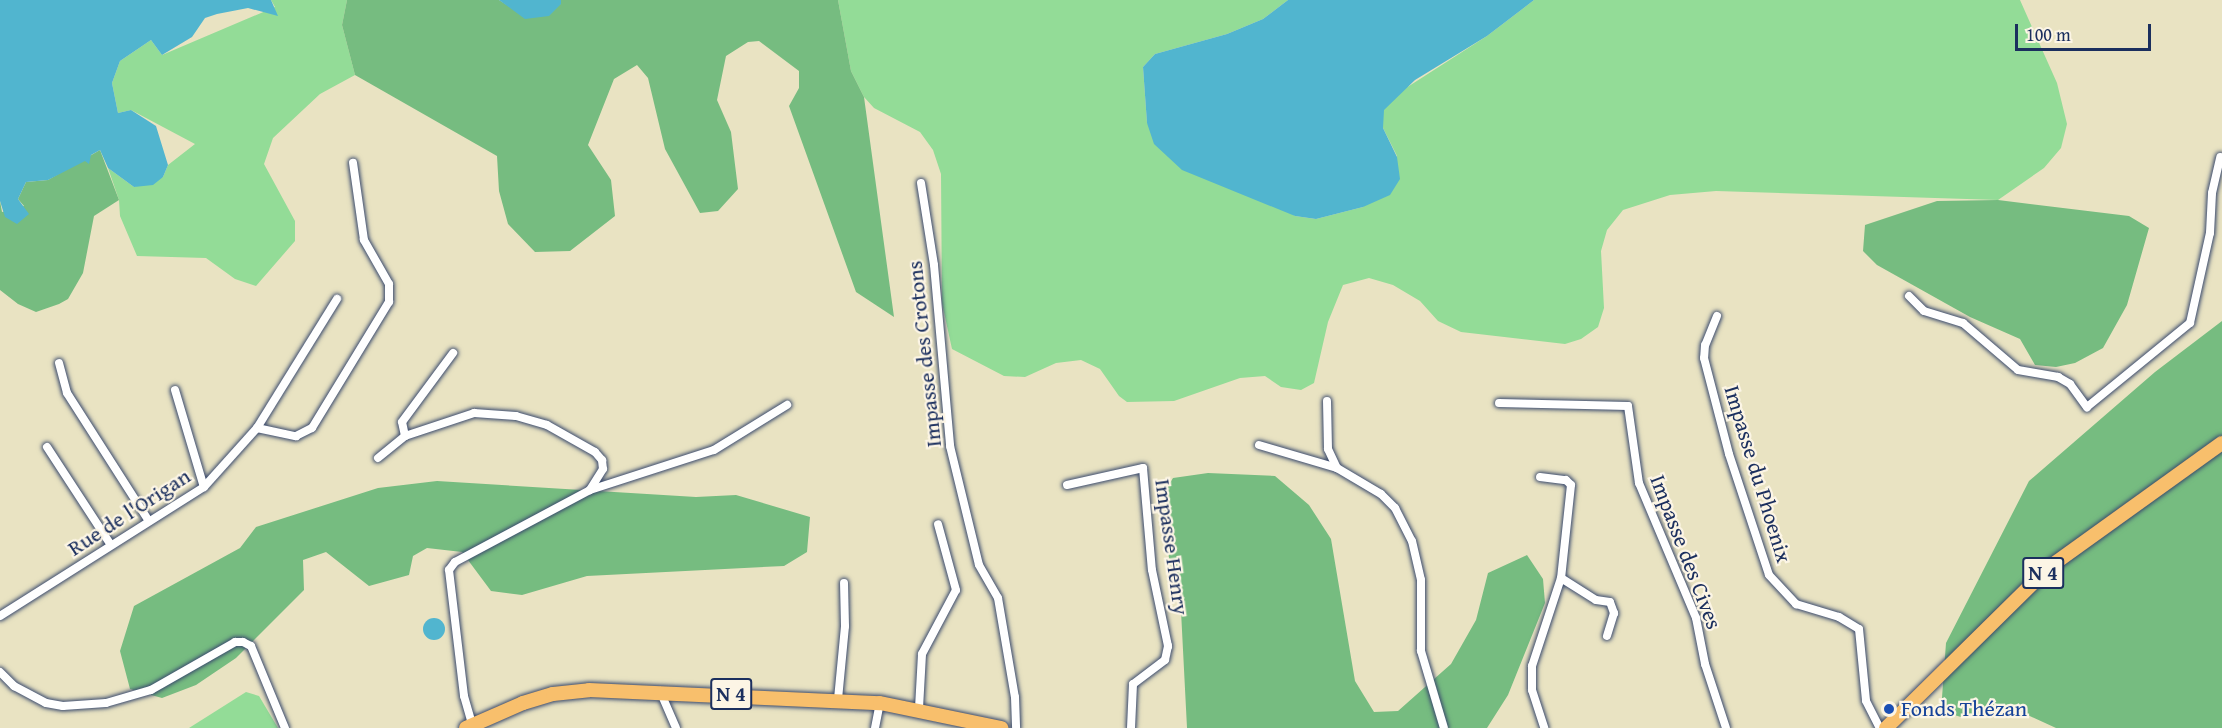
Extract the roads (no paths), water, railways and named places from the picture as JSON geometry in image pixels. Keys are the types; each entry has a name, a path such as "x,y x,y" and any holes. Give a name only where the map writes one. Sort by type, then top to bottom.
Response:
{"main road":[{"name":"N 4","path":"1886,728 2048,568 2222,443"},
{"name":"N 4","path":"470,727 553,694 589,690 838,699 918,708 1001,728"}],"street":[{"path":"1909,296 1924,311 1963,324 2018,370 2058,377 2070,384 2087,406 2190,323 2210,233 2212,193 2220,158"},
{"path":"257,428 296,436 312,428 389,302 389,284 364,240 353,163"},
{"name":"Impasse des Crotons","path":"921,183 934,265 950,446 979,565 998,598 1015,697 1016,728"},
{"name":"Rue de l'Origan","path":"0,616 204,487 257,428 337,299"},
{"name":"Impasse du Phoenix","path":"1717,315 1705,345 1704,358 1729,454 1769,575 1796,604 1839,617 1859,629 1866,701 1880,728"},
{"path":"405,436 402,422 453,353"},
{"path":"59,363 67,393 149,521"},
{"path":"175,390 204,487"},
{"path":"1327,401 1328,449 1337,468"},
{"name":"Impasse des Cives","path":"1499,403 1628,406 1639,483 1693,609 1726,728"},
{"path":"470,727 464,696 449,570 455,562 590,490 714,450 787,405"},
{"path":"378,458 405,436 474,413 516,416 547,424 595,452 602,460 603,469 590,490"},
{"path":"1259,445 1337,468 1381,494 1395,508 1409,533 1421,580 1421,651 1444,728"},
{"path":"48,447 111,545"},
{"name":"Impasse Henry","path":"1067,485 1143,468 1152,570 1168,646 1165,660 1133,684 1131,728"},
{"path":"1540,477 1571,485 1561,578 1532,666 1532,690 1544,728"},
{"path":"918,708 922,654 956,590 938,524"},
{"path":"1561,578 1596,600 1610,603 1614,613 1607,636"},
{"path":"838,699 845,626 844,583"},
{"path":"0,672 14,686 46,703 63,706 106,703 151,690 235,642 243,642 251,646 285,728"},
{"path":"660,691 676,728"},
{"path":"875,728 880,703"}],"water":[{"path":"0,0 271,0 278,16 248,8 217,14 205,18 192,37 162,55 151,40 120,61 112,83 118,113 131,110 156,126 168,165 163,177 153,185 134,187 108,168 100,150 91,155 89,164 85,161 48,180 26,182 18,199 29,214 17,224 5,217 0,201"},
{"path":"499,0 561,0 561,4 549,16 525,19"},
{"path":"1288,0 1534,0 1487,36 1415,80 1384,110 1383,128 1397,157 1400,179 1390,195 1363,207 1316,219 1295,216 1182,170 1154,144 1147,123 1143,67 1155,54 1227,34 1263,19"},
{"path":"434,618 442,621 445,629 442,637 434,640 426,637 423,629 426,621"}],"place":[{"name":"Fonds Thézan","path":"1889,709"}]}
